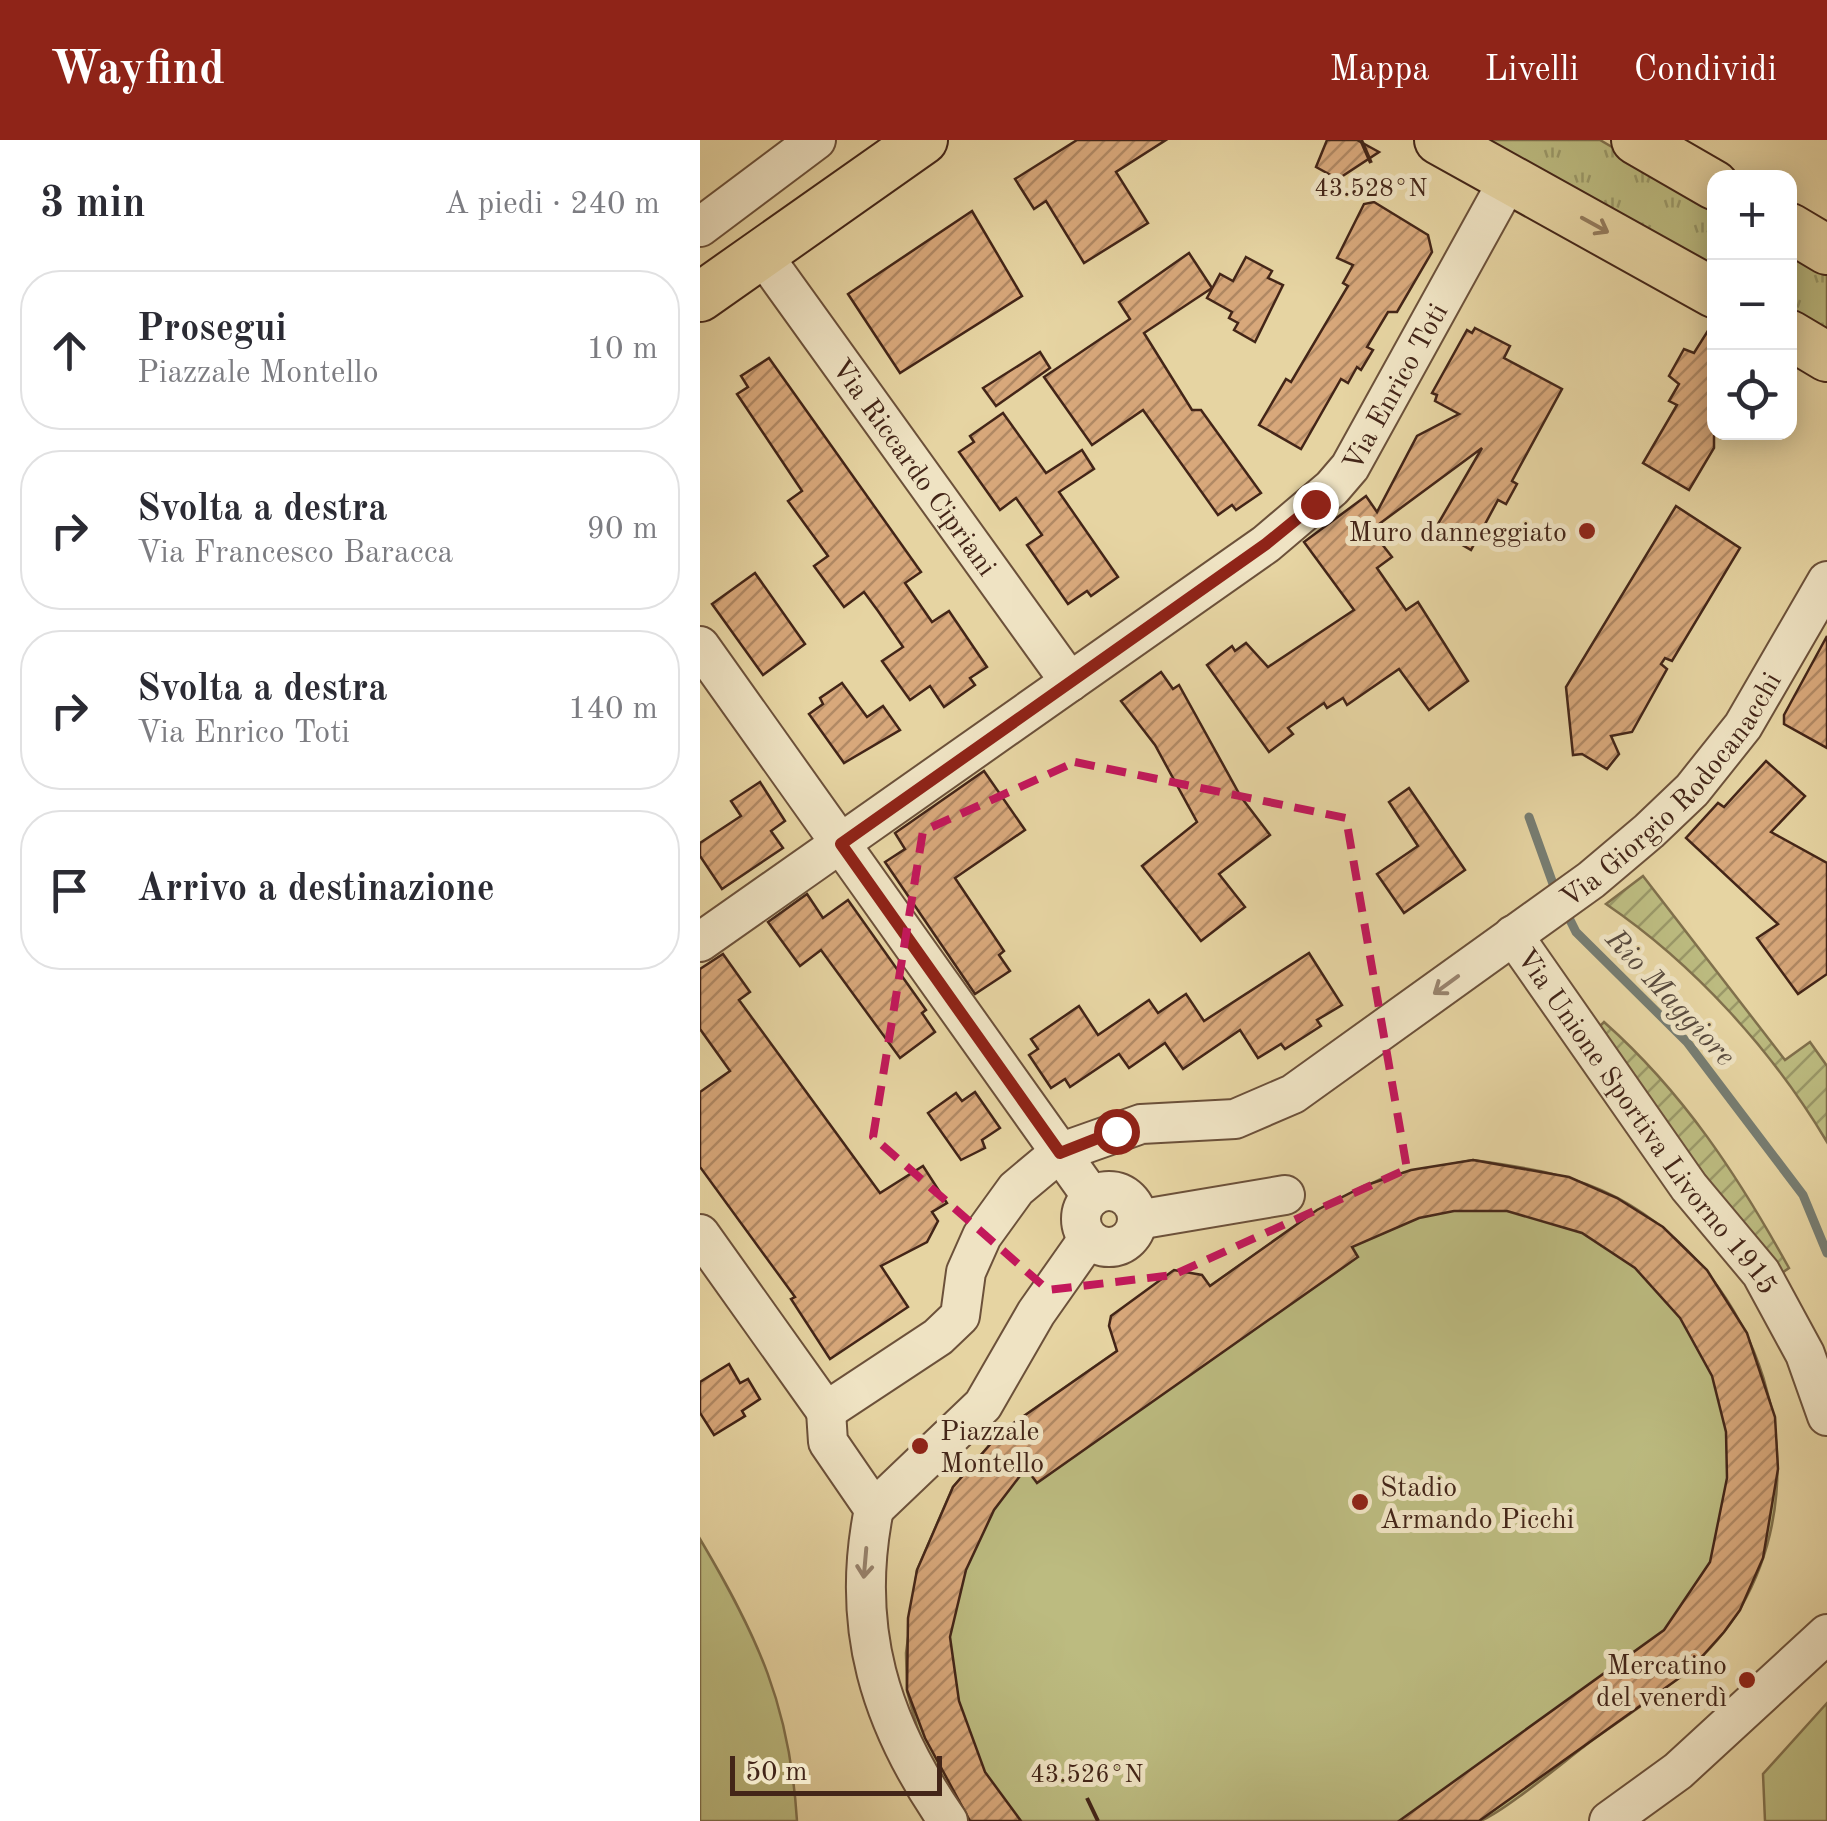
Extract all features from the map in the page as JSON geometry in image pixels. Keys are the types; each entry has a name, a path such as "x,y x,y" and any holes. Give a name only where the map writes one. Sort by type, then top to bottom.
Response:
{"main road":[{"path":"700,296 924,140"},
{"path":"1440,140 1707,289"},
{"path":"1636,140 1707,181"},
{"path":"1797,232 1827,250"},
{"path":"1797,340 1827,357"}],"street":[{"path":"700,226 816,140"},
{"name":"Via Enrico Toti","path":"700,942 1266,544 1332,488 1350,467 1509,180"},
{"name":"Via Riccardo Cipriani","path":"762,254 1070,682"},
{"name":"Via Giorgio Rodocanacchi","path":"1525,926 1591,880 1650,831 1720,757 1770,684 1827,581"},
{"path":"700,646 1092,1196"},
{"path":"826,1411 938,1336 960,1316 966,1272 982,1236 1016,1188 1060,1153 1141,1124 1170,1119 1235,1119 1262,1111 1293,1094 1525,926"},
{"name":"Via Unione Sportiva Livorno 1915","path":"1525,926 1689,1187 1762,1273 1800,1344 1827,1416"},
{"path":"948,1821 906,1756 891,1722 870,1647 864,1603 864,1558 874,1509 982,1405 1036,1314 1088,1239 1081,1213 1092,1196 1108,1191 1125,1196 1137,1220 1130,1238 1114,1248 1088,1239"},
{"path":"1137,1220 1285,1195"},
{"path":"700,1234 826,1411 828,1442 874,1509"},
{"path":"1609,1821 1678,1771 1827,1634"}],"highlighted area":[{"path":"1075,762 1346,818 1407,1169 1173,1275 1048,1290 873,1137 923,831"}],"green space":[{"path":"1469,140 1600,140 1707,203 1707,269"},
{"path":"1797,255 1827,273 1827,334 1797,318"},
{"path":"1643,876 1785,1060 1810,1042 1827,1066 1827,1142 1782,1074 1729,1011 1670,954 1606,904"},
{"path":"1604,1022 1659,1077 1707,1137 1789,1268 1779,1275 1596,1030"},
{"name":"Stadio Armando Picchi","path":"1473,1160 1566,1177 1618,1198 1667,1232 1709,1274 1741,1324 1764,1378 1776,1435 1776,1494 1765,1552 1741,1607 1727,1628 1673,1682 1519,1797 1480,1821 960,1821 934,1776 917,1727 907,1691 906,1653 917,1570 953,1487 1001,1432 1323,1207 1387,1176"},
{"path":"700,1539 739,1608 768,1674 787,1742 797,1821 700,1821"},
{"path":"1827,1703 1827,1821 1765,1821 1763,1774"}],"building":[{"path":"1077,140 1166,140 1116,172 1148,223 1084,263 1046,201 1034,209 1015,179"},
{"path":"1327,140 1357,140 1379,152 1338,179 1316,167"},
{"path":"1374,202 1428,235 1432,252 1397,312 1388,312 1367,347 1373,350 1361,370 1357,367 1348,383 1341,379 1301,449 1259,425 1286,379 1291,382 1348,286 1343,283 1353,265 1337,258 1364,204"},
{"path":"972,211 1022,296 900,373 848,294"},
{"path":"1189,253 1212,288 1144,333 1192,410 1201,410 1261,493 1236,510 1232,505 1218,515 1143,410 1092,445 1044,377 1130,319 1119,302"},
{"path":"1246,257 1272,271 1268,278 1283,285 1255,342 1234,330 1238,323 1229,318 1232,312 1207,298 1220,274 1233,281"},
{"path":"1475,328 1510,346 1504,358 1562,389 1512,481 1517,484 1506,504 1498,500 1471,550 1435,529 1482,448 1371,530 1392,557 1377,568 1406,610 1418,602 1468,681 1429,710 1399,669 1347,705 1343,698 1327,708 1324,703 1288,728 1293,734 1269,752 1207,665 1232,646 1235,651 1246,643 1268,667 1354,610 1304,542 1366,496 1377,512 1417,436 1459,414 1435,401 1437,395 1432,393 1467,330 1472,333"},
{"path":"1707,332 1707,440 1714,440 1714,448 1689,490 1643,463 1677,405 1669,401 1679,384 1669,376 1684,349 1694,353"},
{"path":"1040,352 1050,368 996,406 983,388"},
{"path":"769,358 921,572 905,583 932,622 949,611 987,667 970,678 975,685 944,707 930,686 910,700 882,661 903,647 878,611 864,592 844,607 814,566 828,556 788,501 802,491 737,394 748,387 741,376"},
{"path":"1003,413 1046,473 1082,450 1094,469 1059,492 1118,577 1091,596 1087,591 1068,604 1027,545 1042,535 1016,498 1000,510 959,452 974,442 970,436"},
{"path":"1676,506 1740,548 1672,661 1665,658 1661,664 1667,669 1632,732 1611,736 1619,754 1607,769 1582,754 1573,755 1566,687"},
{"path":"755,573 805,644 763,675 712,604"},
{"path":"1827,636 1827,748 1784,724 1784,715"},
{"path":"1161,672 1173,689 1179,685 1241,797 1270,835 1219,874 1245,907 1201,941 1142,866 1197,822 1155,745 1121,701"},
{"path":"842,683 867,717 883,706 900,730 844,763 809,714 823,704 820,698"},
{"path":"1766,761 1805,796 1771,832 1827,863 1827,974 1798,994 1757,938 1778,924 1686,838 1718,803 1724,807"},
{"path":"984,771 1025,830 955,878 1004,951 999,955 1010,971 975,994 885,862 905,849 895,833"},
{"path":"760,782 785,821 771,831 783,848 722,889 700,856 700,843 741,816 731,801"},
{"path":"1409,788 1465,870 1404,913 1377,874 1418,846 1389,802"},
{"path":"807,894 823,918 848,900 926,1010 922,1013 935,1032 900,1058 821,950 800,966 768,922"},
{"path":"1309,953 1342,1005 1317,1020 1321,1026 1285,1049 1281,1044 1258,1058 1240,1030 1183,1069 1165,1043 1129,1068 1119,1054 1070,1087 1065,1079 1051,1088 1029,1055 1038,1049 1031,1039 1079,1006 1098,1035 1149,1000 1158,1013 1186,994 1204,1021"},
{"path":"723,954 750,992 739,1000 880,1193 923,1166 947,1203 932,1212 938,1221 927,1242 881,1266 908,1307 830,1359 791,1299 795,1297 700,1167 700,1092 730,1071 700,1029 700,969"},
{"path":"975,1092 1000,1128 982,1140 985,1148 961,1160 928,1113 956,1093 962,1101"},
{"path":"1473,1160 1569,1177 1617,1198 1663,1227 1707,1270 1747,1333 1775,1417 1778,1469 1763,1558 1740,1610 1724,1632 1689,1671 1479,1821 1399,1821 1664,1630 1710,1562 1727,1478 1726,1432 1712,1376 1680,1318 1635,1268 1582,1233 1507,1211 1454,1211 1419,1218 1352,1247 1358,1257 1037,1483 1026,1468 994,1510 966,1570 950,1637 959,1701 985,1772 1021,1821 970,1821 925,1738 907,1690 908,1618 917,1570 953,1487 1001,1432 1117,1351 1109,1326 1111,1316 1174,1270 1202,1275 1210,1286 1317,1210 1364,1186 1411,1170"},
{"path":"729,1364 740,1383 748,1379 760,1399 742,1411 745,1416 714,1435 700,1413 700,1382"}],"waterway":[{"name":"Rio Maggiore","path":"1529,817 1557,895"},
{"name":"Rio Maggiore","path":"1564,908 1576,932 1687,1042 1803,1195 1827,1253"}],"place":[{"name":"Muro danneggiato","path":"1587,531"},
{"name":"Piazzale Montello","path":"920,1446"},
{"name":"Stadio Armando Picchi","path":"1360,1502"},
{"name":"Mercatino del venerdì","path":"1747,1680"}],"route":[{"path":"1116,1131 1060,1153 841,844 1266,544 1315,504"}]}
